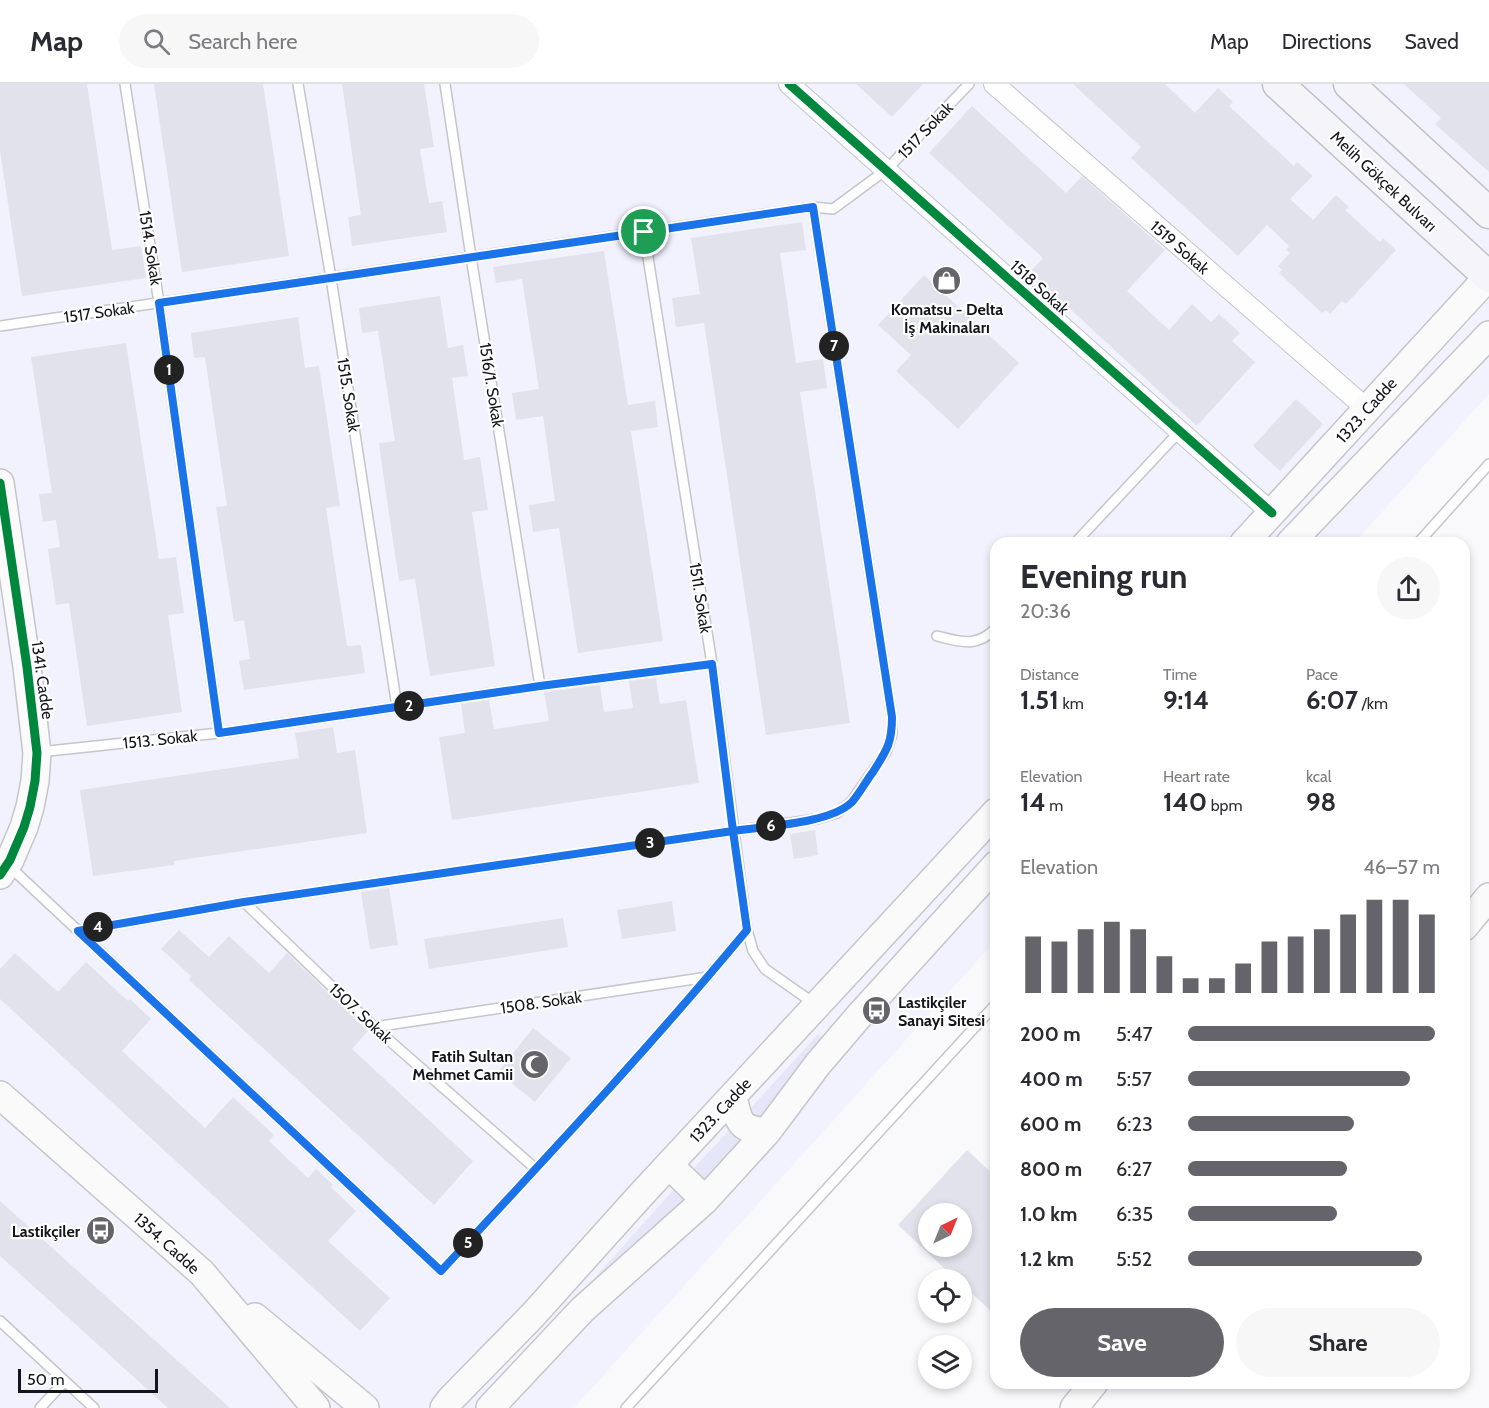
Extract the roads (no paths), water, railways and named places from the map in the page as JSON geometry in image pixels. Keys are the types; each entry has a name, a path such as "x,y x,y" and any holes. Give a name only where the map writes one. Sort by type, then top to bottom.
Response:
{"main road":[{"name":"Melih Gökçek Bulvarı","path":"1278,84 1489,277"},
{"path":"1349,84 1489,213"},
{"name":"1323. Cadde","path":"1250,537 1489,277"},
{"path":"1296,537 1478,354 1489,335"},
{"name":"1341. Cadde","path":"0,483 37,753 30,807 18,843 4,870"},
{"name":"1323. Cadde","path":"441,1405 533,1315 990,819"},
{"path":"490,1408 582,1310 705,1200 767,1132 811,1072 845,1032 990,873"},
{"path":"1470,920 1489,897"},
{"path":"817,1006 845,1032"},
{"name":"1354. Cadde","path":"0,1095 202,1273 310,1404"},
{"path":"733,1097 738,1119 750,1130 767,1132"},
{"path":"669,1165 705,1200"},
{"path":"202,1273 367,1406"},
{"path":"1074,1408 1089,1389"}],"street":[{"name":"1518 Sokak","path":"789,84 1272,513"},
{"name":"1519 Sokak","path":"994,84 1367,409"}],"lane":[{"name":"1514. Sokak","path":"124,84 159,303 219,733"},
{"name":"1515. Sokak","path":"298,84 331,278 397,707"},
{"name":"1516/1. Sokak","path":"445,84 540,686"},
{"name":"1517 Sokak","path":"0,326 813,207 833,209 886,170 969,84"},
{"path":"78,931 244,902 817,819 837,813 851,802 886,752 892,734 892,717 813,207"},
{"name":"1511. Sokak","path":"644,232 712,664 747,930 753,951 765,969 817,1006"},
{"path":"1081,537 1180,431"},
{"path":"1423,537 1489,464"},
{"path":"937,636 970,642 984,638 990,633"},
{"name":"1513. Sokak","path":"37,753 219,733 540,686 712,664"},
{"path":"4,870 78,931 441,1271 536,1169 708,977 747,930"},
{"name":"1507. Sokak","path":"244,902 374,1027 536,1169"},
{"name":"1508. Sokak","path":"374,1027 708,977"},
{"path":"626,1408 990,1011"},
{"path":"0,1321 94,1408"},
{"path":"40,1408 65,1381"}],"place":[{"name":"Komatsu - Delta İş Makinaları","path":"947,281"},
{"name":"Lastikçiler Sanayi Sitesi","path":"877,1011"},
{"name":"Fatih Sultan Mehmet Camii","path":"534,1065"},
{"name":"Lastikçiler","path":"101,1231"}]}
